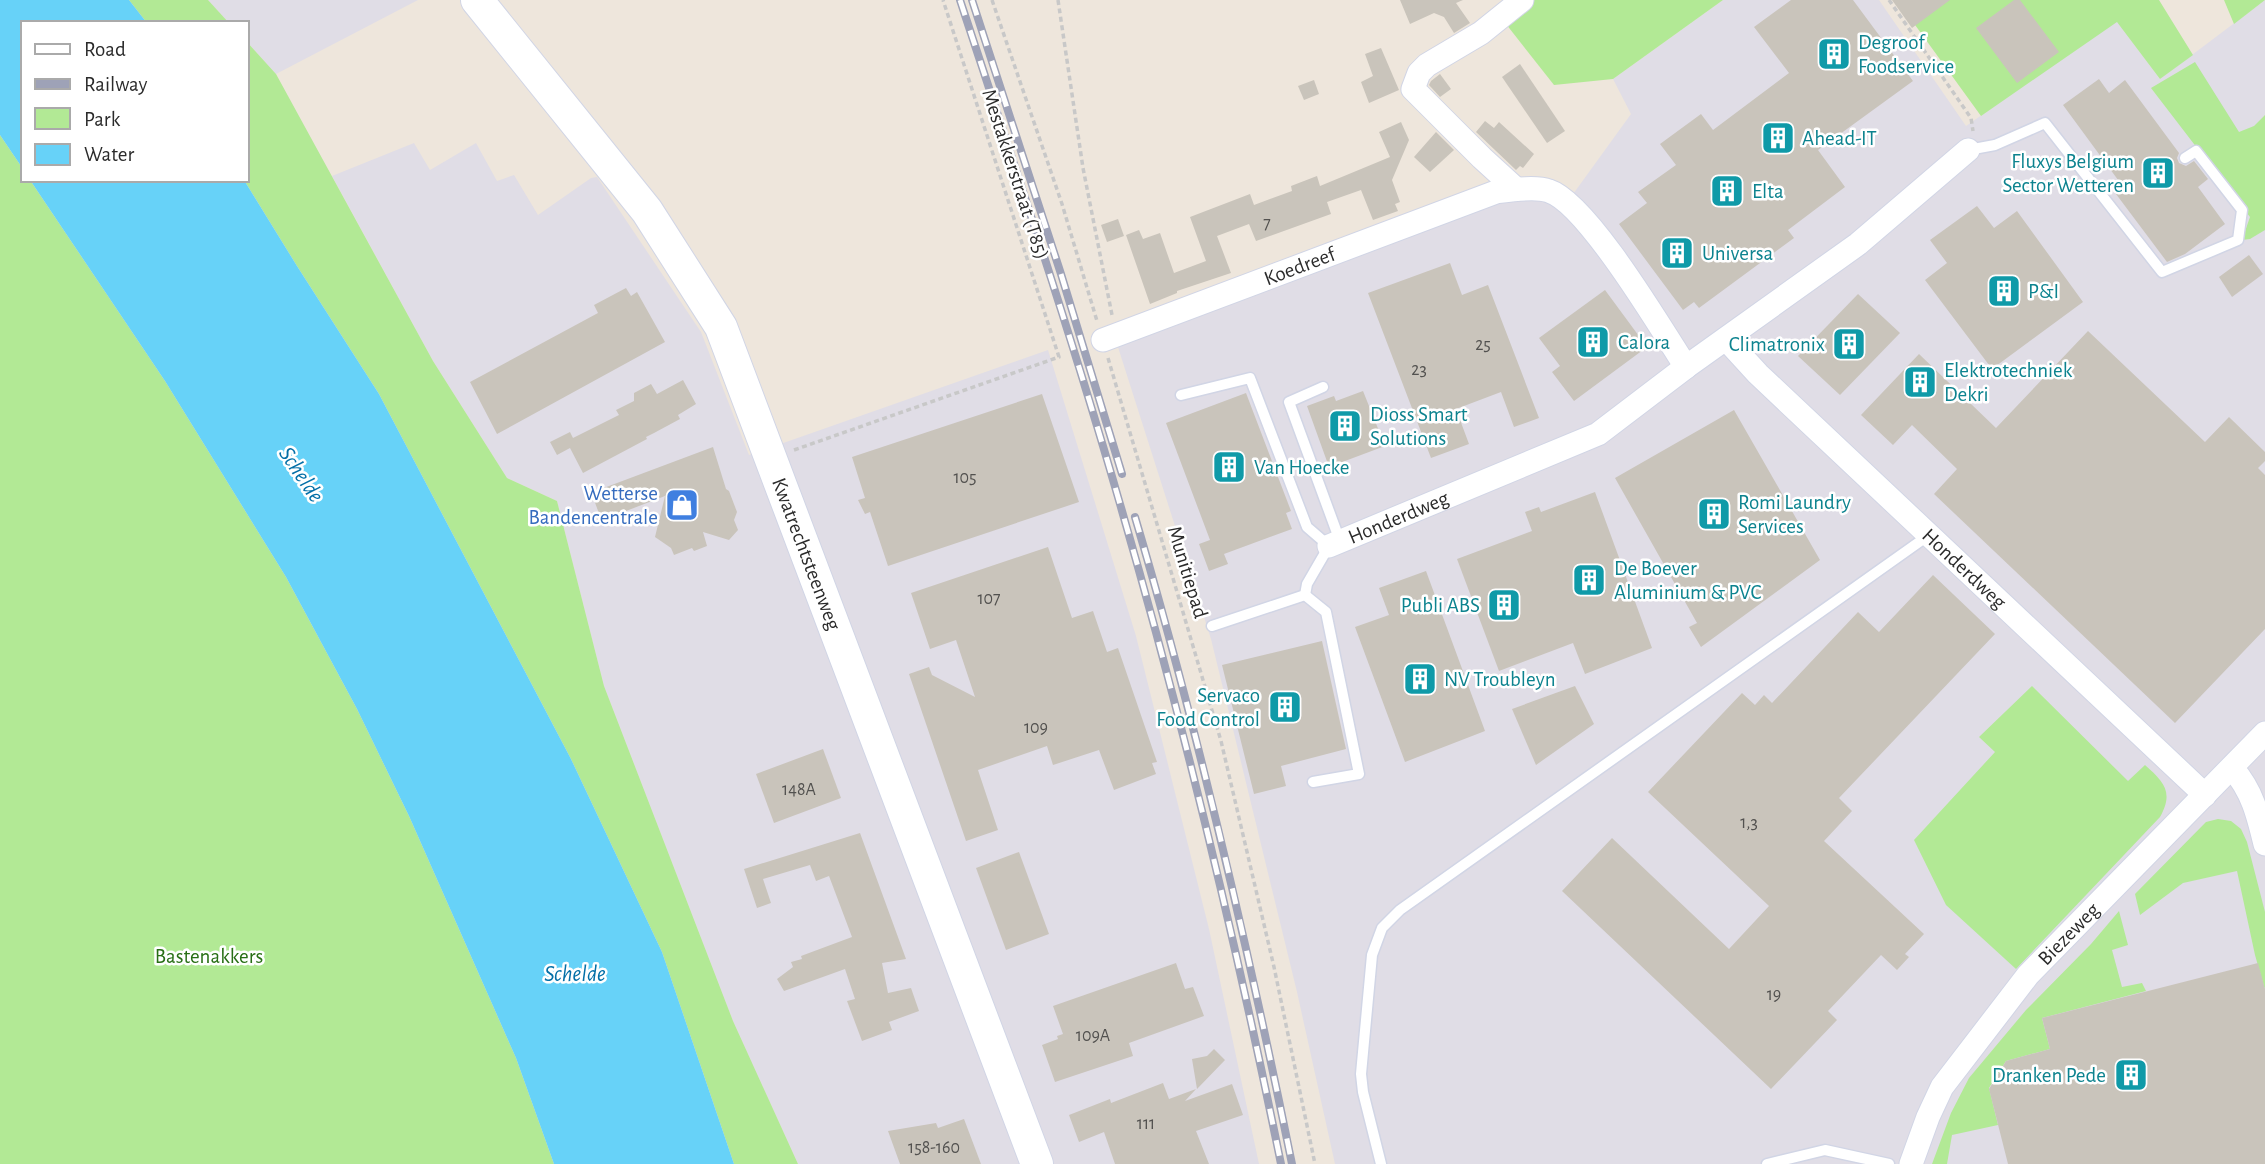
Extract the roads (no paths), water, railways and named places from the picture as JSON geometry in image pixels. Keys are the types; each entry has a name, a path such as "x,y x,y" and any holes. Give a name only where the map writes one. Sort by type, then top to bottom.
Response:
{"street":[{"name":"Kwatrechtsteenweg","path":"477,0 647,211 721,327 1037,1164"},
{"path":"1522,0 1481,33 1427,65 1419,73 1413,89 1482,158 1506,191 1549,191 1567,202 1584,218 1629,279 1686,367"},
{"name":"Honderdweg","path":"1334,544 1598,435 1686,367 1858,244 1968,150"},
{"name":"Koedreef","path":"1110,337 1506,191"},
{"name":"Honderdweg","path":"1726,339 1758,374 2205,794"},
{"name":"Biezeweg","path":"1911,1164 1942,1087 2028,975 2265,733"},
{"path":"2232,768 2244,781 2253,799 2265,844"}],"lane":[{"path":"1968,150 1995,145 2045,123 2162,272 2238,240 2242,210 2196,151 2185,158"},
{"path":"1181,395 1250,378 1307,527 1334,544"},
{"path":"1323,387 1289,402 1334,544"},
{"path":"1381,1164 1363,1092 1362,1074 1372,955 1382,928 1400,910 1929,534"},
{"path":"1305,595 1307,584 1334,544"},
{"path":"1212,626 1305,595"},
{"path":"1305,595 1326,612 1359,774 1313,782"},
{"path":"1767,1164 1825,1150 1889,1164"}],"water":[{"path":"0,0 129,0 145,21 21,21 21,166 0,135"},
{"name":"Schelde","path":"31,182 245,182 379,394 571,759 662,952 734,1164 554,1164 516,1058 409,816 357,709 286,577 165,381"}],"railway":[{"path":"960,0 1062,314 1143,586 1207,832 1281,1164"},
{"path":"972,0 1061,274 1122,474"},
{"path":"1135,517 1180,677 1221,839 1292,1164"}],"place":[{"name":"Degroof Foodservice","path":"1834,54"},
{"name":"Ahead-IT","path":"1778,138"},
{"name":"Fluxys Belgium Sector Wetteren","path":"2158,173"},
{"name":"Elta","path":"1727,191"},
{"name":"Universa","path":"1677,253"},
{"name":"P&I","path":"2004,291"},
{"name":"Calora","path":"1593,342"},
{"name":"Climatronix","path":"1849,344"},
{"name":"Elektrotechniek Dekri","path":"1920,382"},
{"name":"Dioss Smart Solutions","path":"1345,426"},
{"name":"Van Hoecke","path":"1229,467"},
{"name":"Wetterse Bandencentrale","path":"682,505"},
{"name":"Romi Laundry Services","path":"1714,514"},
{"name":"De Boever Aluminium & PVC","path":"1589,580"},
{"name":"Publi ABS","path":"1504,605"},
{"name":"NV Troubleyn","path":"1420,679"},
{"name":"Servaco Food Control","path":"1285,707"},
{"name":"Dranken Pede","path":"2131,1075"}],"park label":[{"name":"Bastenakkers","path":"209,956"}]}
